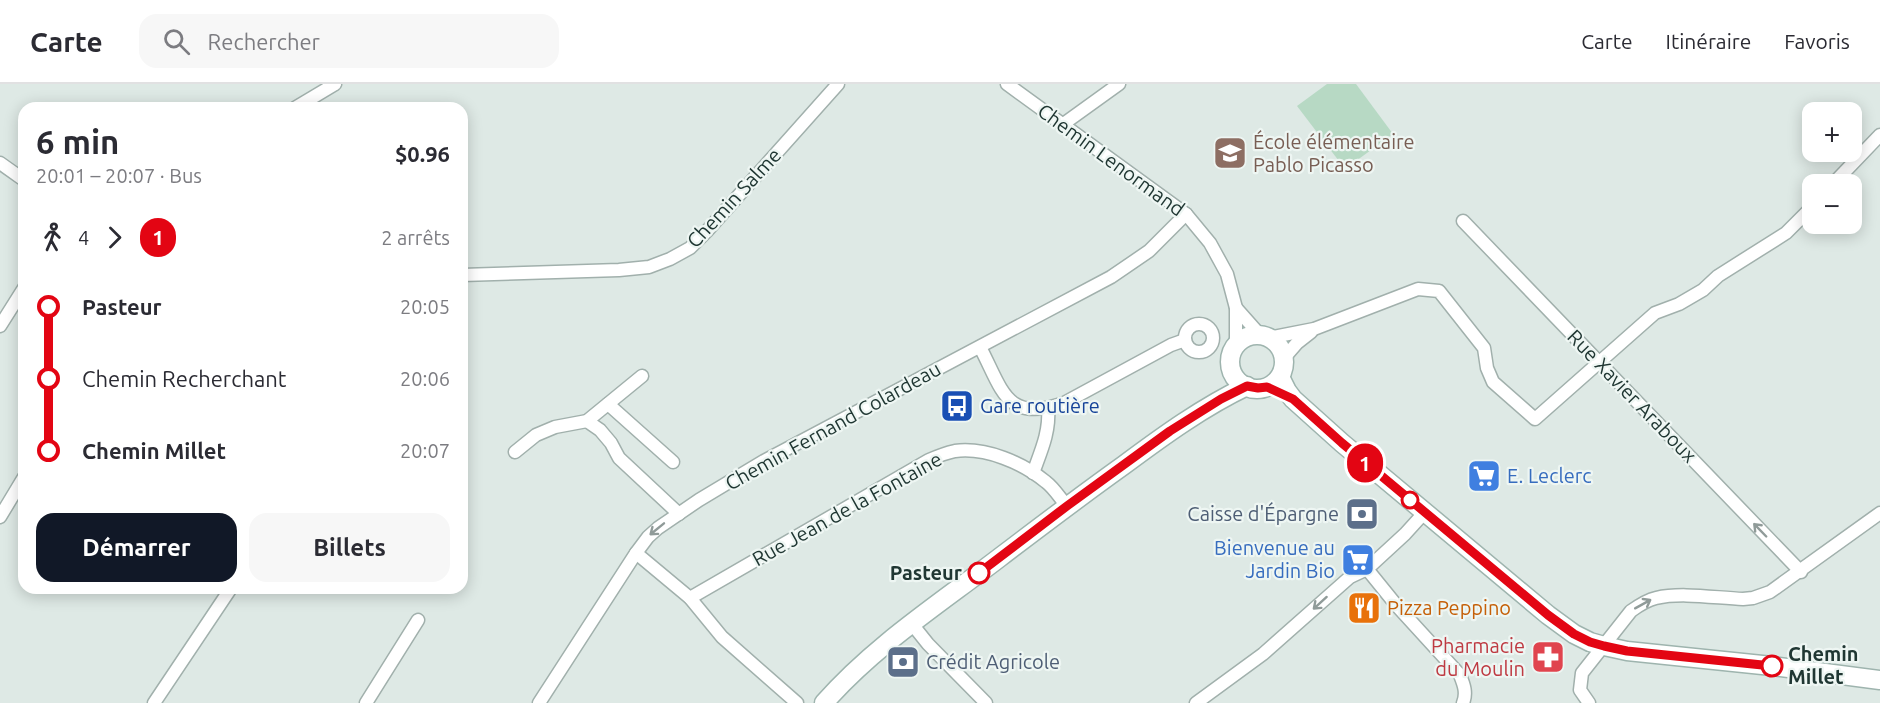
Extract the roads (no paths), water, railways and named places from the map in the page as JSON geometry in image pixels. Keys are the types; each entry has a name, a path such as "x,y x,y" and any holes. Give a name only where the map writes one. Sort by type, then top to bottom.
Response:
{"main road":[{"path":"1251,336 1264,336 1276,342 1281,349 1284,364 1273,382 1258,388 1247,386 1236,377 1232,370 1231,362 1236,345 1251,336"},
{"path":"1170,431 1215,390 1232,370"},
{"path":"1273,382 1287,391 1342,443 1548,615 1574,634 1590,642 1627,651 1783,667 1880,680"},
{"path":"824,703 848,677 881,648 1067,506 1170,431 1221,399 1247,386"}],"street":[{"path":"306,102 335,84"},
{"name":"Chemin Salme","path":"468,275 619,270 649,267 670,259 690,248 707,231 838,84"},
{"name":"Chemin Lenormand","path":"1007,84 1186,214 1210,243 1227,274 1236,308 1236,345"},
{"path":"1062,125 1119,84"},
{"path":"1843,174 1880,135"},
{"path":"0,163 18,176"},
{"name":"Chemin Fernand Colardeau","path":"539,703 636,553 653,532 764,461 1107,279 1149,250 1186,214"},
{"path":"1264,336 1314,329 1418,289 1439,291 1484,348 1487,368 1493,382 1535,419 1655,313 1679,304 1703,290 1726,271 1786,232 1802,217"},
{"name":"Rue Xavier Araboux","path":"1463,222 1801,572"},
{"path":"0,326 18,298"},
{"name":"Chemin Lenormand","path":"1236,308 1264,336"},
{"path":"1284,358 1314,329"},
{"path":"980,347 1008,399 1019,408 1034,410 1064,403 1171,345 1185,340"},
{"path":"515,452 536,435 555,427 586,421 642,376"},
{"path":"608,404 674,462"},
{"path":"1033,473 1046,439 1048,408"},
{"path":"586,421 600,430 611,443 619,458 679,514"},
{"name":"Rue Jean de la Fontaine","path":"690,598 929,460 945,454 965,451 984,452 1017,464 1047,483 1067,506"},
{"path":"0,517 18,487"},
{"path":"1196,703 1263,654 1350,577 1367,569 1425,512"},
{"path":"1589,703 1580,690 1582,673 1631,611 1654,598 1671,596 1743,599 1770,592 1801,572 1880,513"},
{"path":"636,553 690,598 722,637 797,703"},
{"path":"1367,569 1397,606 1460,675 1465,686 1463,703"},
{"path":"154,703 227,594"},
{"path":"366,703 418,620"},
{"path":"912,624 928,644 986,703"}],"place":[{"name":"École élémentaire Pablo Picasso","path":"1230,153"},
{"name":"Gare routière","path":"957,406"},
{"name":"E. Leclerc","path":"1484,476"},
{"name":"Caisse d'Épargne","path":"1362,514"},
{"name":"Bienvenue au Jardin Bio","path":"1358,560"},
{"name":"Pasteur","path":"979,573"},
{"name":"Pizza Peppino","path":"1364,608"},
{"name":"Pharmacie du Moulin","path":"1548,657"},
{"name":"Crédit Agricole","path":"903,662"},
{"name":"Chemin Millet","path":"1772,666"}]}
